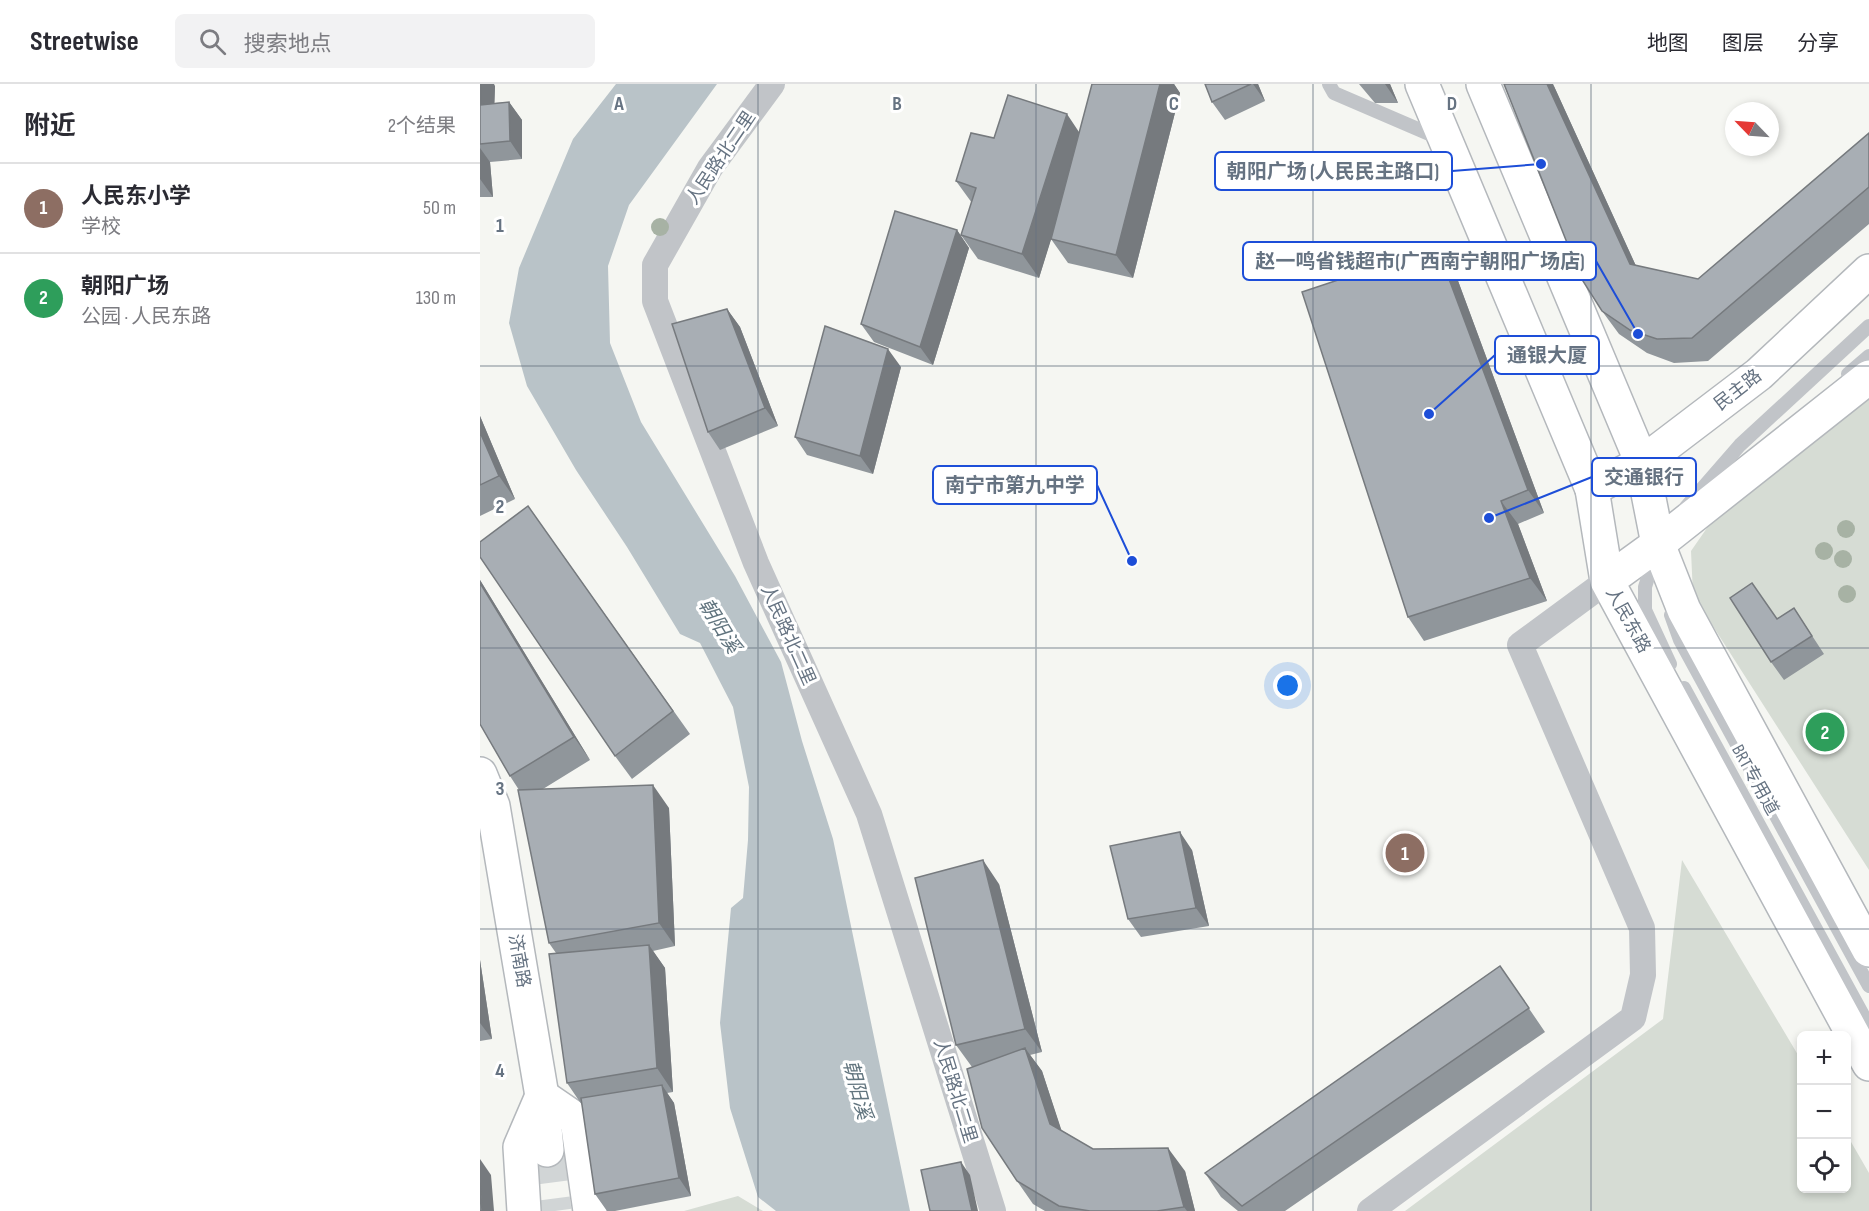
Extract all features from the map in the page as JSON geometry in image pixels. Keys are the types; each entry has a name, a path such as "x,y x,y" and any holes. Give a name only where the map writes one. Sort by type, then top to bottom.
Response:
{"main road":[{"name":"人民东路","path":"1422,84 1592,489 1606,580 1869,1064"},
{"path":"1483,84 1642,463 1658,544 1684,610 1869,950"},
{"name":"民主路","path":"1592,489 1642,463 1759,374 1869,271"},
{"path":"1606,580 1658,544 1855,378"},
{"name":"济南路","path":"480,774 493,806 542,1096 547,1150"},
{"path":"524,1211 520,1147 542,1096 577,1120 590,1211"}],"street":[{"name":"人民路北二里","path":"772,84 710,168 655,265 655,301 756,563 869,814 993,1211"},
{"path":"1370,1211 1633,1018 1643,975 1642,928 1520,645 1606,580"}],"lane":[{"path":"1329,84 1334,93 1447,142"},
{"name":"BRT专用道","path":"1869,326 1740,445 1697,492 1658,544 1645,587 1645,610 1664,652 1869,1026"},
{"path":"1855,378 1869,356"},
{"name":"BRT专用道","path":"1796,417 1723,478 1658,544 1661,589 1680,640 1869,986"}],"shaded area":[{"path":"1869,390 1869,870 1693,595 1691,551 1716,515"},
{"path":"1682,860 1797,1053 1797,1193 1851,1193 1851,1142 1869,1173 1869,1211 1405,1211 1663,1019"},
{"path":"738,1196 763,1211 684,1211"}],"water":[{"name":"朝阳溪","path":"616,84 717,84 629,205 608,266 610,343 641,422 735,576 781,662 802,741 833,839 910,1211 776,1211 758,1197 730,1108 720,1023 731,908 743,898 748,840 749,787 733,707 700,643 680,634 627,547 576,470 527,386 509,323 519,268 573,139"}],"building":[{"path":"480,84 481,105 509,102 510,141 480,144"},
{"path":"1092,84 1160,84 1116,255 1051,239"},
{"path":"1205,84 1251,84 1212,102"},
{"path":"1504,84 1547,84 1630,264 1698,279 1869,133 1869,187 1692,338 1657,339 1630,330 1602,311 1581,278"},
{"path":"1008,95 1067,114 1022,254 961,235 976,188 956,181 971,133 994,138"},
{"path":"895,211 957,230 920,347 861,324"},
{"path":"1437,247 1528,490 1501,501 1530,578 1408,617 1302,292"},
{"path":"727,309 765,408 708,432 672,324"},
{"path":"825,326 888,349 860,456 795,437"},
{"path":"480,432 499,476 480,485"},
{"path":"528,506 673,711 615,756 480,557 480,542"},
{"path":"480,583 574,737 510,776 480,724"},
{"path":"1752,583 1777,619 1794,608 1812,636 1771,662 1730,598"},
{"path":"653,785 659,923 549,943 518,790"},
{"path":"1180,832 1196,908 1128,919 1110,846"},
{"path":"983,860 1025,1029 956,1045 915,878"},
{"path":"649,945 657,1068 567,1083 549,954"},
{"path":"1500,966 1529,1008 1242,1206 1205,1173"},
{"path":"1025,1048 1050,1124 1093,1149 1168,1148 1184,1207 1157,1211 1090,1211 1059,1206 1017,1181 982,1128 967,1069"},
{"path":"662,1085 679,1178 595,1194 581,1098"},
{"path":"961,1162 972,1211 930,1211 921,1170"},
{"path":"480,1179 482,1211 480,1211"}],"tunnel":[{"path":"547,1150 555,1211"}],"place":[{"name":"朝阳广场 (人民民主路口)","path":"1541,164"},
{"name":"赵一鸣省钱超市(广西南宁朝阳广场店)","path":"1638,334"},
{"name":"通银大厦","path":"1429,414"},
{"name":"交通银行","path":"1489,518"},
{"name":"南宁市第九中学","path":"1132,561"},
{"name":"朝阳广场","path":"1825,732"},
{"name":"人民东小学","path":"1405,853"}]}
